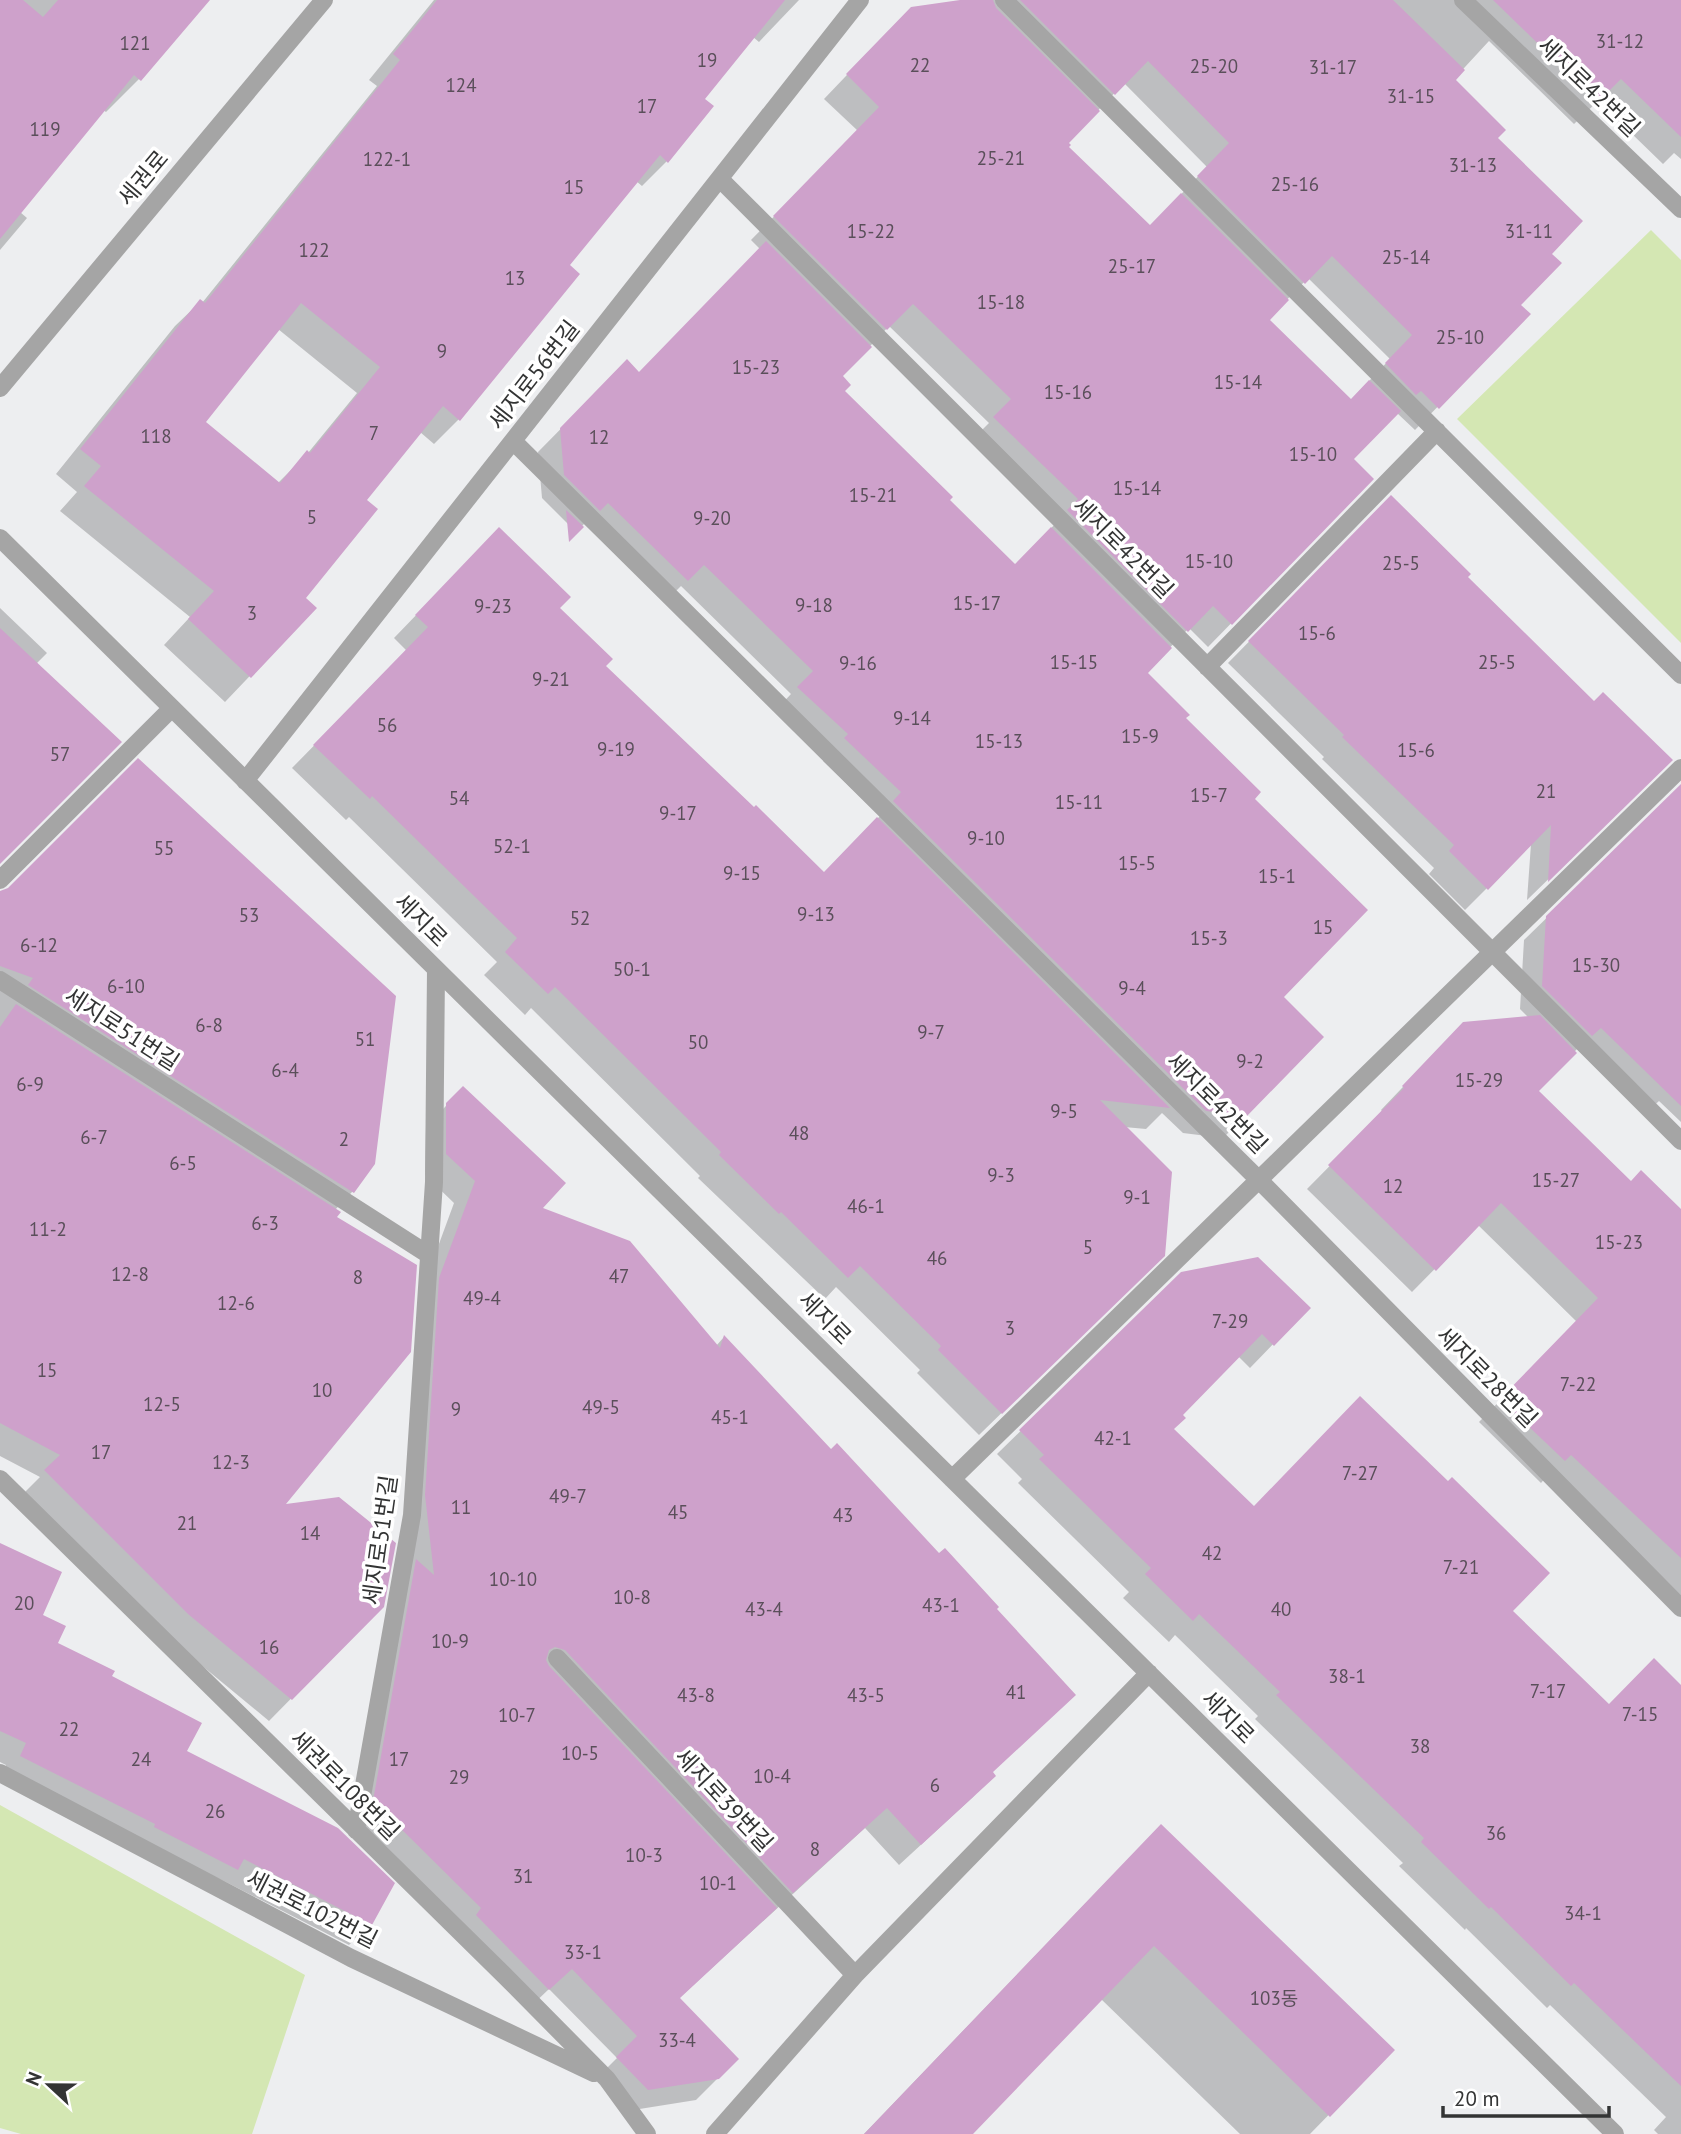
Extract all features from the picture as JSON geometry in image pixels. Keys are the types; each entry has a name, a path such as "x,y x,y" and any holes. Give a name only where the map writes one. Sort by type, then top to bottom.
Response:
{"street":[{"name":"세권로","path":"0,388 324,0"},
{"name":"세지로56번길","path":"245,780 860,0"},
{"path":"1004,0 1681,675"},
{"name":"세지로42번길","path":"1463,0 1681,209"},
{"name":"세지로42번길","path":"720,179 1492,952"},
{"path":"1208,667 1437,431"},
{"name":"세지로42번길","path":"513,441 1259,1180"},
{"name":"세지로","path":"0,538 1615,2134"},
{"path":"0,880 172,708"},
{"name":"세지로42번길","path":"952,1479 1681,768"},
{"path":"1492,952 1681,1141"},
{"name":"세지로51번길","path":"356,1830 412,1515 434,1181 436,970"},
{"name":"세지로51번길","path":"0,980 429,1255"},
{"name":"세지로28번길","path":"1259,1180 1681,1608"},
{"name":"세권로108번길","path":"0,1479 607,2079 647,2134"},
{"name":"세지로39번길","path":"556,1658 855,1975"},
{"path":"715,2134 855,1975 1149,1673"},
{"name":"세권로102번길","path":"0,1773 351,1958 607,2079"}],"green space":[{"path":"1651,230 1681,260 1681,643 1457,419"},
{"path":"0,1805 305,1975 252,2134 21,2134 0,2128"}],"building":[{"path":"0,0 23,0 43,17 58,0 210,0 141,81 134,75 0,239"},
{"path":"437,0 785,0 705,99 714,106 668,163 660,155 570,265 580,274 460,421 443,406 367,500 378,509 306,598 317,608 251,678 188,619 214,591 84,486 101,466 80,449 200,299 205,303 400,60 393,54","holes":["301,303 380,367 310,453 307,450 280,483 206,422"]},
{"path":"960,0 993,0 996,8 1100,111 1069,143 1069,147 1150,225 1181,193 1289,300 1270,320 1351,399 1369,380 1401,411 1354,459 1374,479 1232,625 1213,606 1188,632 1067,510 1078,499 993,417 1011,399 913,304 887,330 773,216 879,107 846,74 911,7"},
{"path":"1020,0 1393,0 1465,70 1456,80 1506,130 1498,138 1583,221 1552,254 1562,263 1521,305 1531,314 1439,409 1421,391 1416,395 1385,363 1412,335 1332,256 1305,284 1197,176 1229,143 1148,61 1115,95"},
{"path":"1493,0 1681,0 1681,137 1621,79 1598,102"},
{"path":"766,241 872,347 843,376 851,385 845,391 953,497 950,500 1015,564 1051,527 1172,648 1148,673 1190,715 1186,718 1261,792 1255,799 1368,910 1284,997 1324,1037 1247,1116 1206,1111 893,801 901,792 844,738 848,734 797,687 813,671 704,565 688,581 608,503 600,511 564,475 560,428 627,359 639,372"},
{"path":"1391,495 1471,574 1468,577 1594,701 1603,692 1673,760 1548,882 1551,825 1488,890 1449,851 1454,845 1248,641"},
{"path":"566,510 584,527 569,542"},
{"path":"499,527 571,597 560,608 613,659 606,666 824,872 877,817 1170,1108 1100,1100 1172,1172 1165,1256 1002,1414 938,1350 941,1346 860,1266 848,1278 719,1155 721,1152 555,987 548,994 505,952 517,938 372,796 370,799 313,745 428,627 415,615"},
{"path":"0,628 122,742 0,864"},
{"path":"138,758 396,996 375,1164 354,1193 28,985 33,978 0,966 0,891 8,888"},
{"path":"1681,784 1681,1106 1601,1028 1592,1036 1542,986 1546,916"},
{"path":"16,1004 341,1212 337,1217 417,1265 411,1352 286,1504 339,1497 396,1543 384,1607 292,1700 188,1614 44,1470 60,1455 0,1423 0,1027"},
{"path":"1540,1015 1577,1053 1539,1091 1631,1181 1641,1170 1681,1209 1681,1558 1571,1455 1565,1461 1500,1399 1598,1298 1501,1203 1436,1271 1328,1165 1404,1088 1402,1086 1463,1022"},
{"path":"463,1086 566,1183 543,1208 630,1241 720,1348 724,1335 831,1449 837,1443 939,1553 945,1548 1076,1695 993,1772 996,1776 921,1845 887,1808 793,1893 565,1650 555,1647 549,1650 546,1660 549,1666 777,1908 680,1998 739,2059 719,2079 648,2090 616,2057 637,2036 572,1969 549,1990 476,1915 481,1908 373,1801 416,1559 434,1575 425,1495 439,1278 475,1181 446,1154 446,1103"},
{"path":"1258,1257 1311,1308 1274,1346 1262,1334 1183,1415 1186,1418 1174,1429 1254,1506 1360,1396 1448,1481 1452,1477 1550,1573 1513,1611 1609,1704 1654,1658 1681,1685 1681,2086 1574,1983 1571,1986 1491,1907 1489,1909 1421,1842 1424,1838 1276,1695 1280,1692 1199,1614 1193,1621 1145,1574 1151,1568 1039,1459 1044,1455 1019,1430 1181,1272"},
{"path":"0,1543 62,1572 43,1615 66,1626 58,1643 115,1671 112,1676 202,1723 187,1751 338,1828 395,1883 372,1925 244,1859 238,1870 154,1827 155,1824 20,1756 26,1743 0,1731"},
{"path":"1161,1824 1395,2050 1330,2117 1154,1946 973,2134 864,2134"}]}
